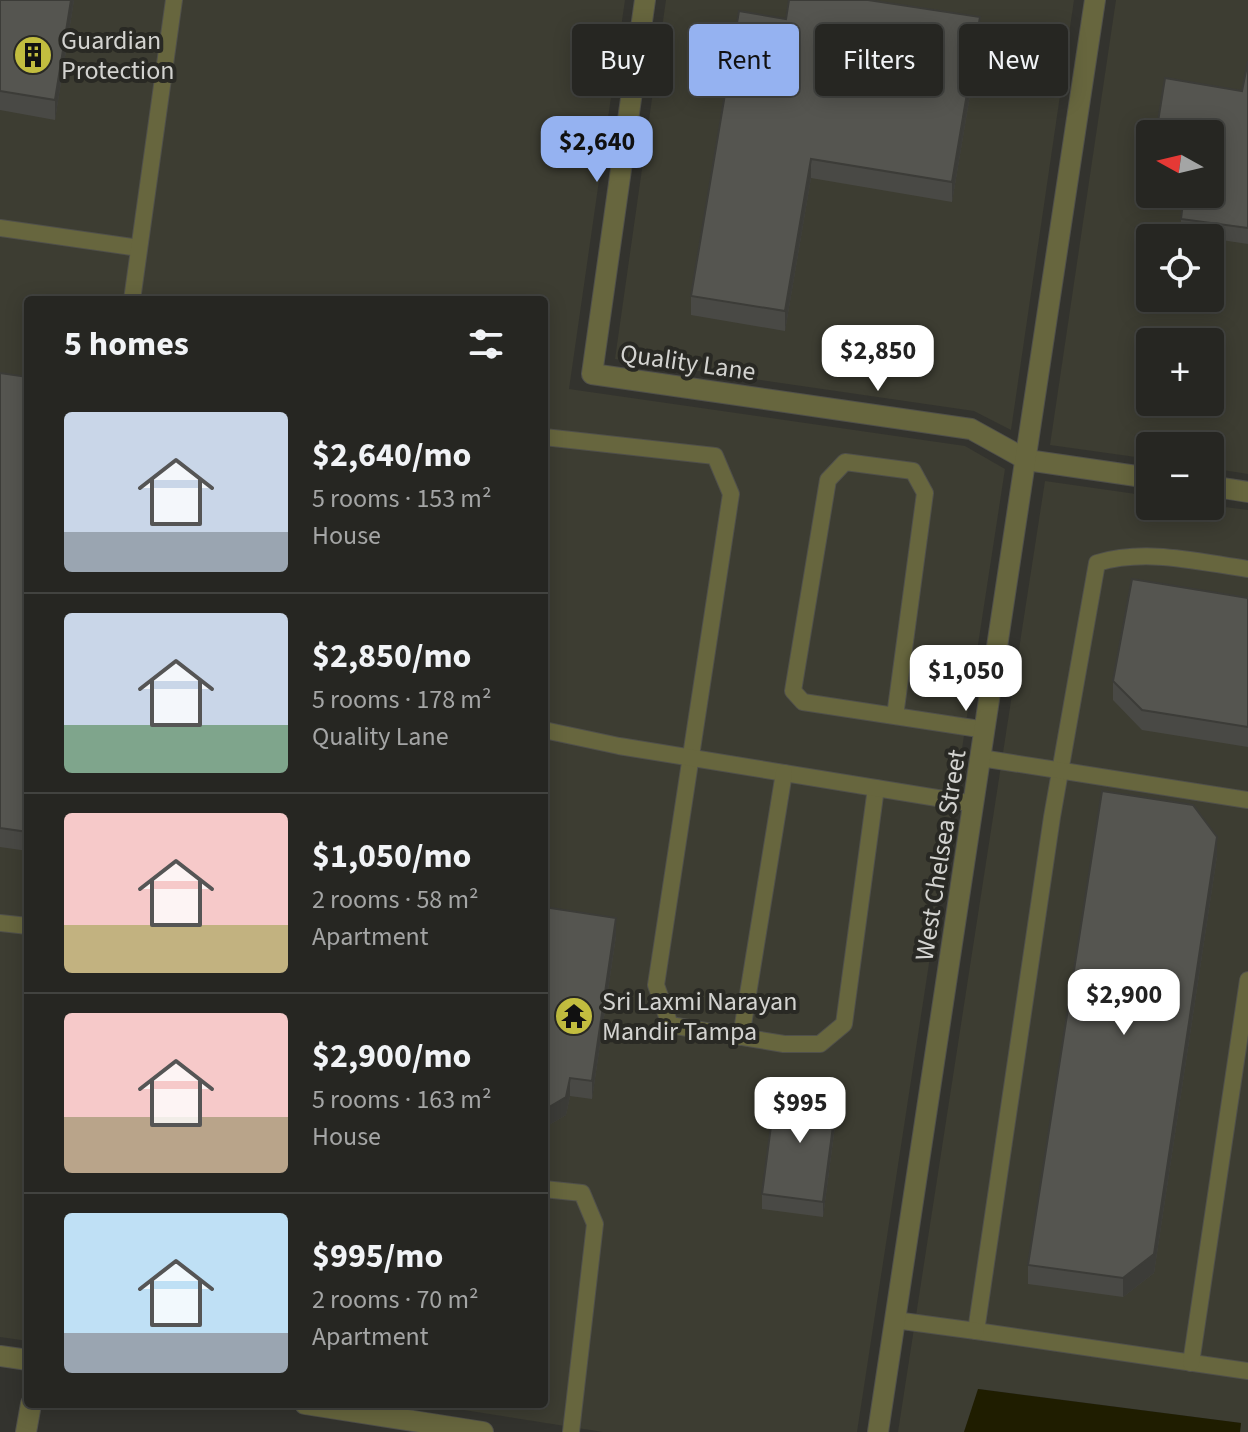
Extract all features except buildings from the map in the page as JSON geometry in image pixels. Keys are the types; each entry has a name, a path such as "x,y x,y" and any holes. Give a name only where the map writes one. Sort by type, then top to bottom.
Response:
{"street":[{"name":"Quality Lane","path":"645,0 592,374 971,429 1027,460 1136,476"},
{"name":"West Chelsea Street","path":"878,1432 1095,0"},
{"path":"1224,488 1248,492"},
{"path":"0,1356 24,1359"},
{"path":"26,1432 30,1408"},
{"path":"330,1408 483,1432"}],"lane":[{"path":"133,296 174,0"},
{"path":"0,228 139,248"},
{"path":"548,437 715,456 731,494 656,985 670,1025 784,1044 820,1044 844,1024 876,788"},
{"path":"895,716 925,493 913,471 845,462 828,480 793,691 803,702 986,730"},
{"path":"976,1331 1060,772 1097,563 1152,555 1248,569"},
{"path":"548,731 619,746 974,804"},
{"path":"981,758 1248,800"},
{"path":"741,1037 784,773"},
{"path":"0,923 24,926"},
{"path":"1191,1363 1248,980"},
{"path":"548,1189 582,1193 595,1224 571,1432"},
{"path":"895,1320 1248,1371"}],"shaded area":[{"path":"0,0 625,0 622,24 572,24 572,96 611,96 569,389 965,446 1005,469 857,1432 603,1432 451,1408 548,1408 548,296 24,296 24,1340 0,1337"},
{"path":"666,0 1074,0 1068,41 1068,24 959,24 959,96 1060,96 1011,430 974,411 615,359 652,96 673,96 673,24 663,24"},
{"path":"1116,0 1248,0 1248,474 1224,470 1224,432 1136,432 1136,457 1050,445"},
{"path":"1045,481 1136,494 1136,520 1224,520 1224,507 1248,510 1248,1432 1240,1432 1241,1423 979,1389 964,1432 898,1432"},
{"path":"978,1389 1241,1423 1240,1432 964,1432"}],"place":[{"name":"Guardian Protection","path":"33,55"},
{"name":"Sri Laxmi Narayan Mandir Tampa","path":"574,1016"}]}
